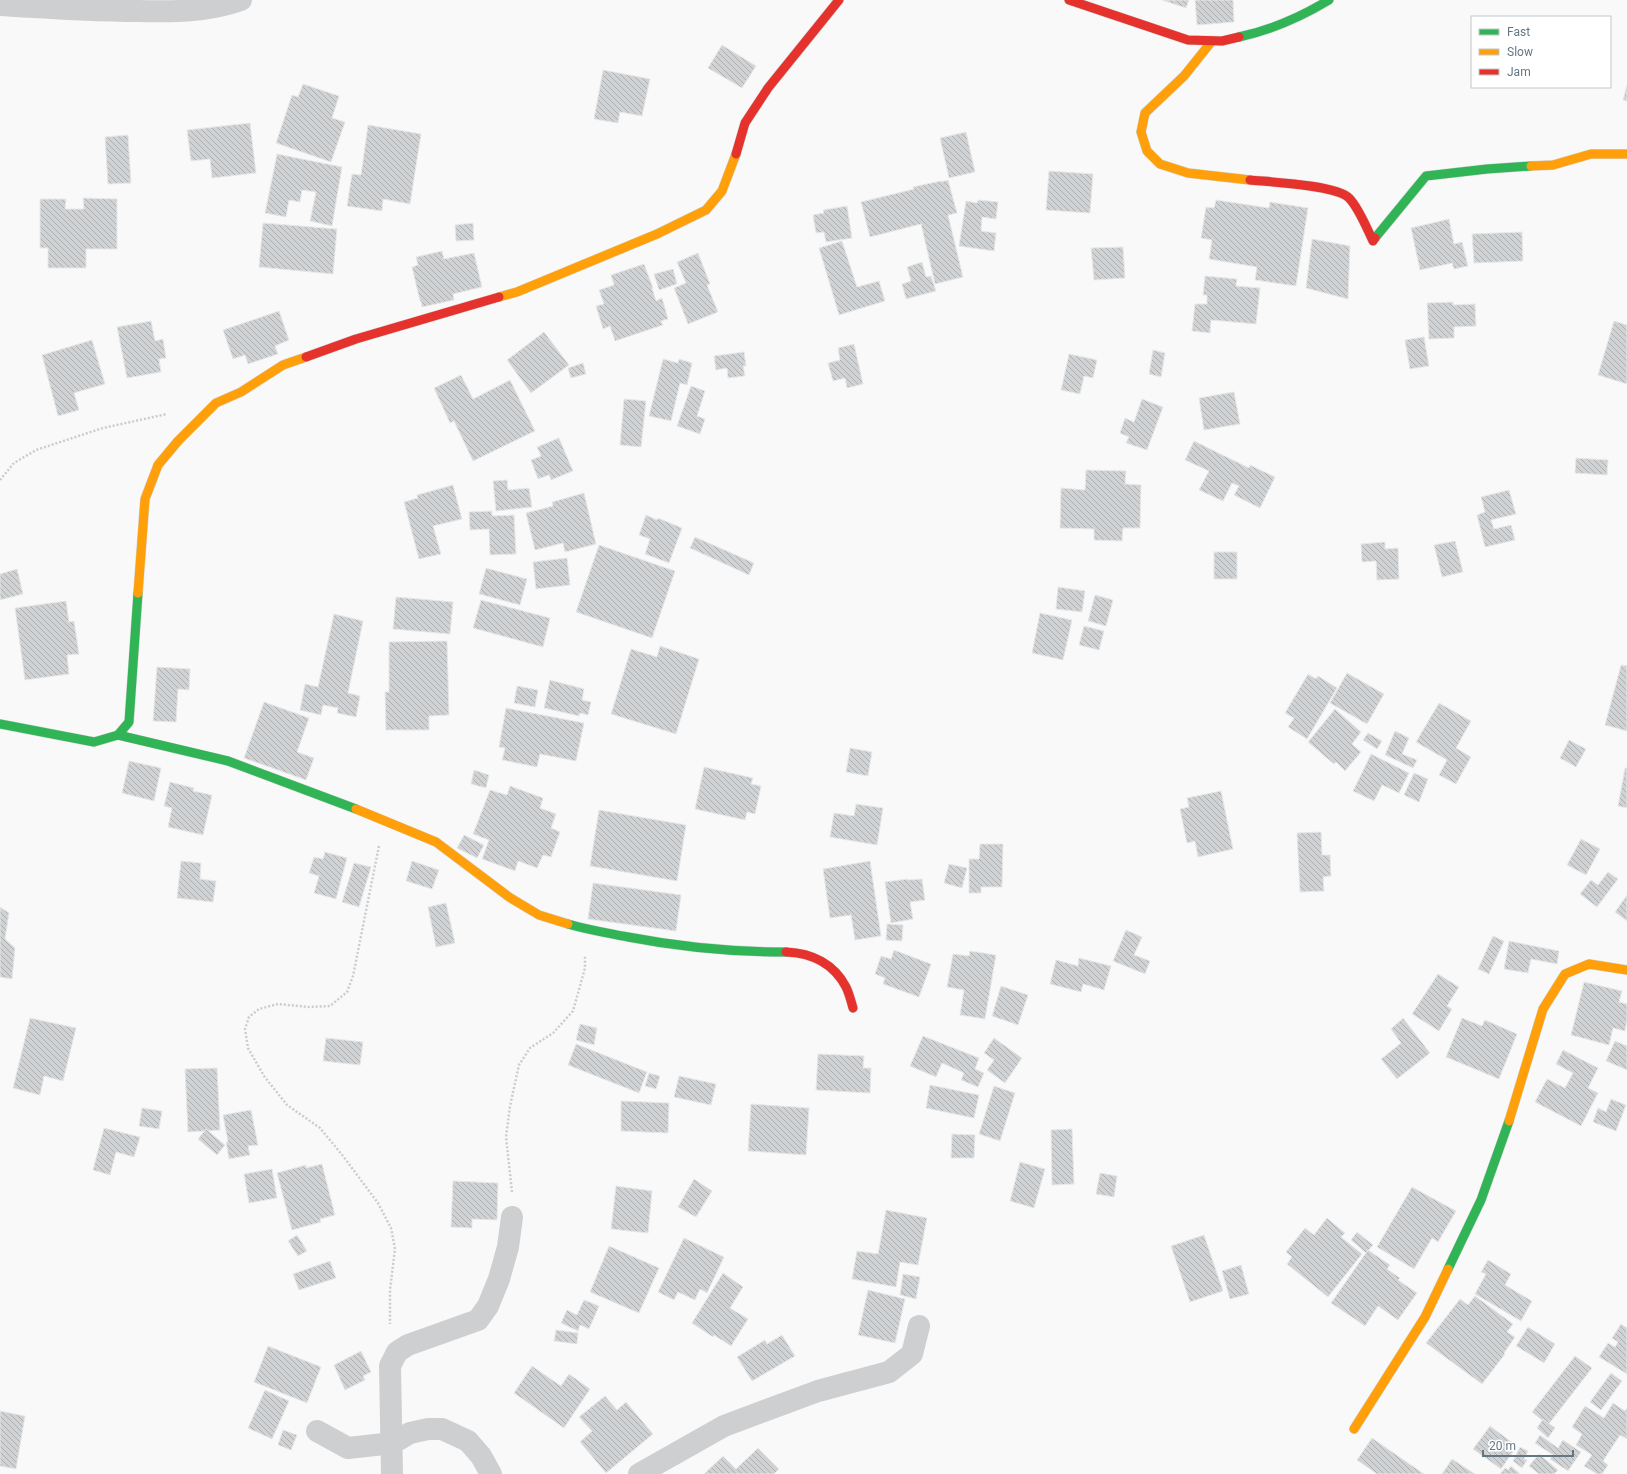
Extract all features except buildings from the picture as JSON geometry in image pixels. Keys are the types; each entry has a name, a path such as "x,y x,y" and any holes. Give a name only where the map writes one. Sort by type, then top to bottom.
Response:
{"street":[{"path":"0,5 86,11 164,12 200,10 241,0"},
{"path":"118,735 129,722 145,499 158,465 178,441 216,403 241,392 283,365 356,339 517,292 656,234 706,210 722,191 734,162 745,123 768,88 839,0"},
{"path":"1069,0 1188,40 1212,41 1222,41 1259,33 1308,13 1329,0"},
{"path":"1212,41 1184,76 1145,113 1141,132 1147,151 1160,164 1188,173 1331,189 1349,197 1365,223 1373,241 1426,176 1553,165 1591,154 1627,154"},
{"path":"0,724 94,742 118,735 228,761 384,820 436,842 509,897 539,915 585,929 671,945 751,952 789,952 812,956 829,965 846,987 853,1008"},
{"path":"1354,1429 1425,1317 1481,1200 1510,1119 1543,1009 1564,974 1589,964 1627,970"},
{"path":"392,1474 393,1443 390,1366 397,1352 408,1345 478,1320 488,1306 499,1278 508,1247 512,1217"},
{"path":"639,1474 724,1426 818,1391 889,1372 912,1354 919,1326"},
{"path":"317,1431 348,1448 393,1443 410,1433 428,1429 442,1429 468,1441 481,1456 491,1474"}],"path":[{"path":"0,480 14,463 36,450 103,428 171,413"},
{"path":"384,820 353,976 347,992 330,1006 309,1007 278,1004 259,1009 249,1018 245,1029 248,1048 264,1076 287,1105 320,1128 343,1156 378,1204 391,1228 394,1249 390,1290 390,1322 397,1352"},
{"path":"512,1217 512,1192 506,1137 510,1106 519,1065 530,1048 553,1033 573,1011 585,968 585,929"}],"traffic: fast":[{"path":"1239,37 1263,31 1286,22 1329,0"},
{"path":"1375,238 1426,176 1531,166"},
{"path":"0,724 94,742 118,735 129,722 138,593"},
{"path":"118,735 228,761 356,809"},
{"path":"568,924 590,930 648,941 726,950 786,952"},
{"path":"1448,1269 1481,1200 1509,1121"}],"traffic: slow":[{"path":"1212,41 1184,76 1145,113 1141,132 1147,151 1160,164 1188,173 1250,180"},
{"path":"499,297 517,292 657,234 706,210 722,191 736,154"},
{"path":"1531,166 1553,165 1591,154 1627,154"},
{"path":"138,593 145,499 158,465 178,441 216,403 241,392 283,365 306,357"},
{"path":"356,809 436,842 509,897 539,915 568,924"},
{"path":"1509,1121 1543,1009 1565,974 1589,964 1627,970"},
{"path":"1354,1429 1425,1317 1448,1269"}],"traffic: jam":[{"path":"736,154 745,123 768,88 839,0"},
{"path":"1069,0 1188,40 1222,41 1239,37"},
{"path":"1250,180 1318,187 1342,194 1353,202 1373,241 1375,238"},
{"path":"306,357 356,339 499,297"},
{"path":"786,952 813,957 829,966 846,987 853,1008"}]}
